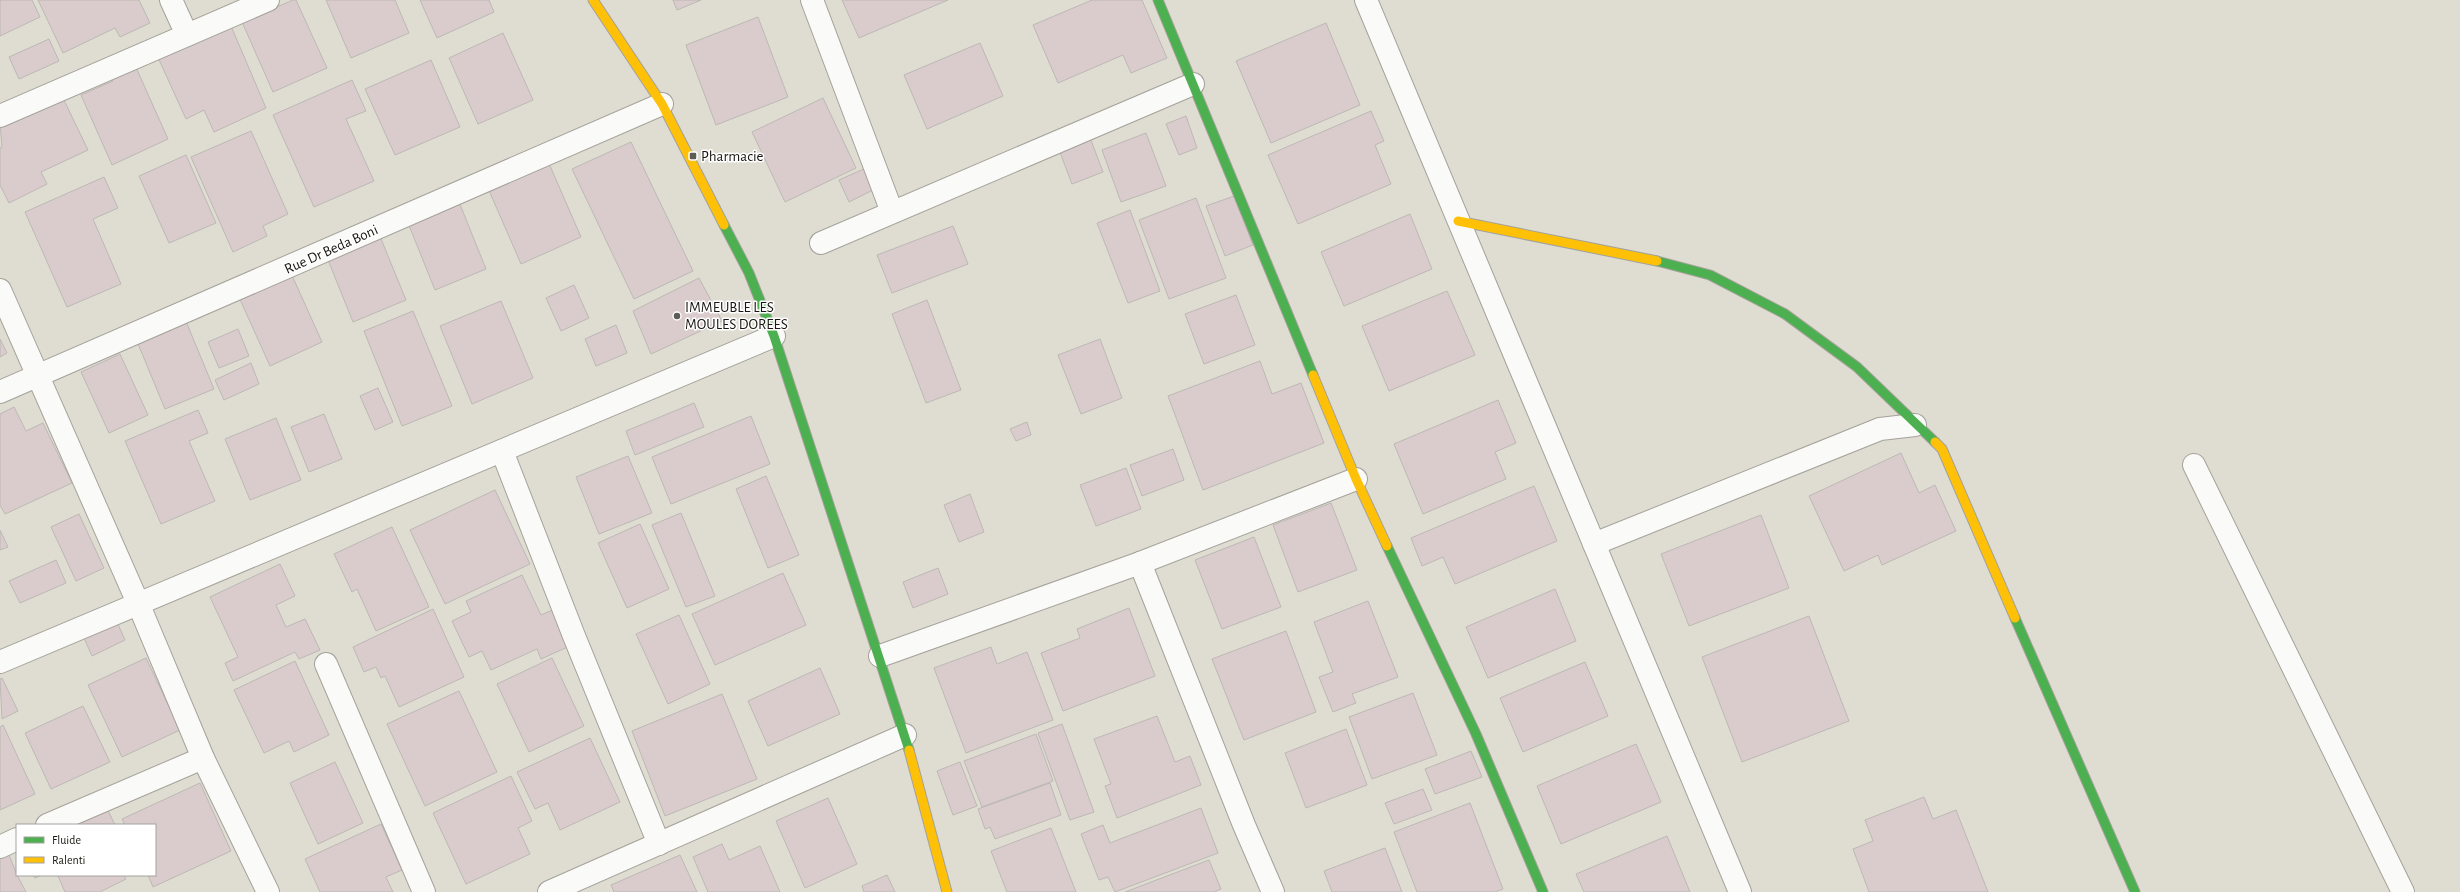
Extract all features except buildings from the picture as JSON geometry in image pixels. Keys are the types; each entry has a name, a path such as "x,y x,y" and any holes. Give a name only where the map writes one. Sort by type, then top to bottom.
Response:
{"street":[{"path":"171,0 187,36"},
{"path":"0,116 268,0"},
{"path":"593,0 662,104 749,273 774,336 880,656 905,735 947,892"},
{"path":"812,0 892,212"},
{"path":"1158,0 1356,479 1476,734 1543,892"},
{"path":"1366,0 1740,892"},
{"path":"821,243 1193,84"},
{"name":"Rue Dr Beda Boni","path":"0,392 38,377 662,104"},
{"path":"1458,221 1636,256 1710,275 1785,314 1857,367 1915,425 1942,449 2135,892"},
{"path":"0,290 138,603 203,758 268,892"},
{"path":"0,662 774,336"},
{"path":"1594,544 1880,429 1915,425"},
{"path":"502,451 574,636 659,844"},
{"path":"2194,465 2403,892"},
{"path":"880,656 1140,563 1356,479"},
{"path":"1140,563 1244,825 1273,892"},
{"path":"326,664 424,892"},
{"path":"549,892 905,735"},
{"path":"49,824 203,758"},
{"path":"0,847 16,839"}],"traffic: fast":[{"path":"1158,0 1313,375"},
{"path":"724,225 749,273 774,336 909,750"},
{"path":"1657,261 1710,275 1785,314 1857,367 1935,442"},
{"path":"1387,546 1476,734 1543,892"},
{"path":"2015,618 2135,892"}],"traffic: slow":[{"path":"593,0 662,104 724,225"},
{"path":"1458,221 1657,261"},
{"path":"1313,375 1356,479 1387,546"},
{"path":"1935,442 1942,449 2015,618"},
{"path":"909,750 947,892"}],"place":[{"name":"Pharmacie","path":"693,156"},
{"name":"IMMEUBLE LES MOULES DOREES","path":"677,316"}]}
